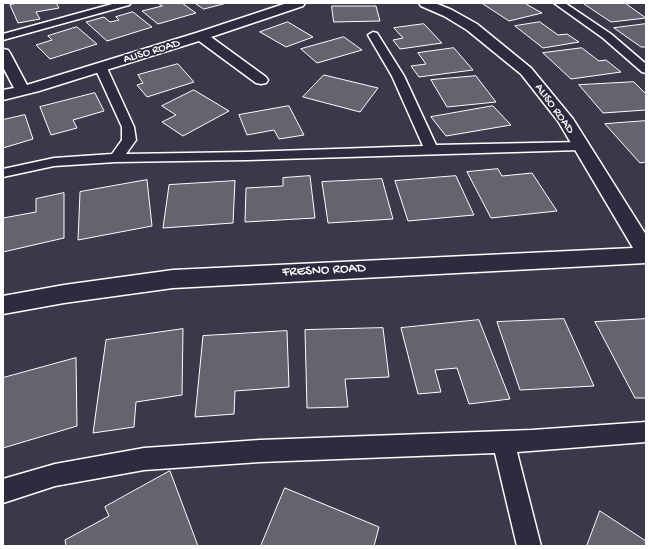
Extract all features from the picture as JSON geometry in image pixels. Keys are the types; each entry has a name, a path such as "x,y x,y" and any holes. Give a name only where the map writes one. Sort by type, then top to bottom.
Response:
{"street":[{"name":"ALISO ROAD","path":"3,95 16,91 23,91 100,68 299,3"},
{"name":"ALISO ROAD","path":"425,3 448,13 472,27 526,71 565,119 646,253"},
{"path":"201,36 261,80"},
{"path":"3,53 23,91"},
{"name":"FRESNO ROAD","path":"3,305 64,294 173,279 646,253"}],"lane":[{"path":"3,37 126,3"},
{"path":"559,3 607,36 646,70"},
{"path":"373,35 384,51 403,86 431,149"},
{"path":"100,68 128,127 128,140 116,158"},
{"path":"3,173 54,162 116,158 247,156 431,149 580,146"},
{"path":"3,491 55,475 144,459 268,450 532,441 646,432"},
{"path":"503,442 529,546"}],"building":[{"path":"18,3 56,3 59,8 36,12 40,19 18,23 10,5"},
{"path":"158,3 182,3 196,13 158,24 142,11 162,6"},
{"path":"195,3 227,3 204,9"},
{"path":"530,3 526,4 542,13 509,21 483,4"},
{"path":"625,3 646,18 611,22 584,4"},
{"path":"332,6 376,6 380,21 334,22"},
{"path":"133,12 152,27 107,41 86,22 104,17 110,22 119,20 116,17"},
{"path":"288,22 313,37 286,47 260,32"},
{"path":"540,22 558,35 567,34 579,42 543,48 515,26"},
{"path":"424,24 442,43 400,49 393,40 403,38 394,28"},
{"path":"646,24 646,47 641,47 614,28"},
{"path":"77,27 97,44 50,59 36,45 52,40 48,36"},
{"path":"344,37 362,50 317,63 301,49"},
{"path":"454,48 473,70 419,77 411,66 426,64 418,53"},
{"path":"582,48 599,61 606,60 621,72 571,79 543,53"},
{"path":"178,64 194,82 147,97 137,85 143,83 138,75"},
{"path":"324,75 378,88 360,112 303,97"},
{"path":"476,76 496,102 447,107 431,80"},
{"path":"634,82 646,94 646,110 603,113 579,85"},
{"path":"194,90 229,111 183,136 162,122 176,115 162,106"},
{"path":"95,93 104,111 73,120 77,128 51,135 40,107"},
{"path":"289,106 304,135 279,139 274,130 247,135 239,115"},
{"path":"493,106 511,125 446,136 431,117"},
{"path":"25,115 33,139 3,148 3,120"},
{"path":"646,121 646,162 640,163 605,124"},
{"path":"498,169 502,176 532,173 557,211 491,218 467,172"},
{"path":"310,176 315,218 245,222 246,188 283,186 283,178"},
{"path":"456,176 474,215 408,221 395,181"},
{"path":"382,179 393,219 328,223 322,182"},
{"path":"147,180 152,226 78,240 80,192"},
{"path":"235,181 233,223 163,228 169,185"},
{"path":"64,193 64,238 3,252 3,218 36,212 36,199"},
{"path":"564,319 594,386 520,390 497,322"},
{"path":"646,319 646,398 635,398 595,322"},
{"path":"479,320 510,399 469,404 457,368 435,370 441,392 418,394 401,328"},
{"path":"383,328 389,377 345,379 348,407 307,408 305,330"},
{"path":"183,329 182,395 136,402 134,427 93,433 106,340"},
{"path":"287,331 289,387 235,391 234,414 195,417 203,336"},
{"path":"76,358 77,426 3,448 3,378"},
{"path":"170,471 198,546 66,546 65,540 109,516 105,507"},
{"path":"285,488 379,527 374,546 261,546"},
{"path":"600,511 646,541 646,546 587,546"}]}
